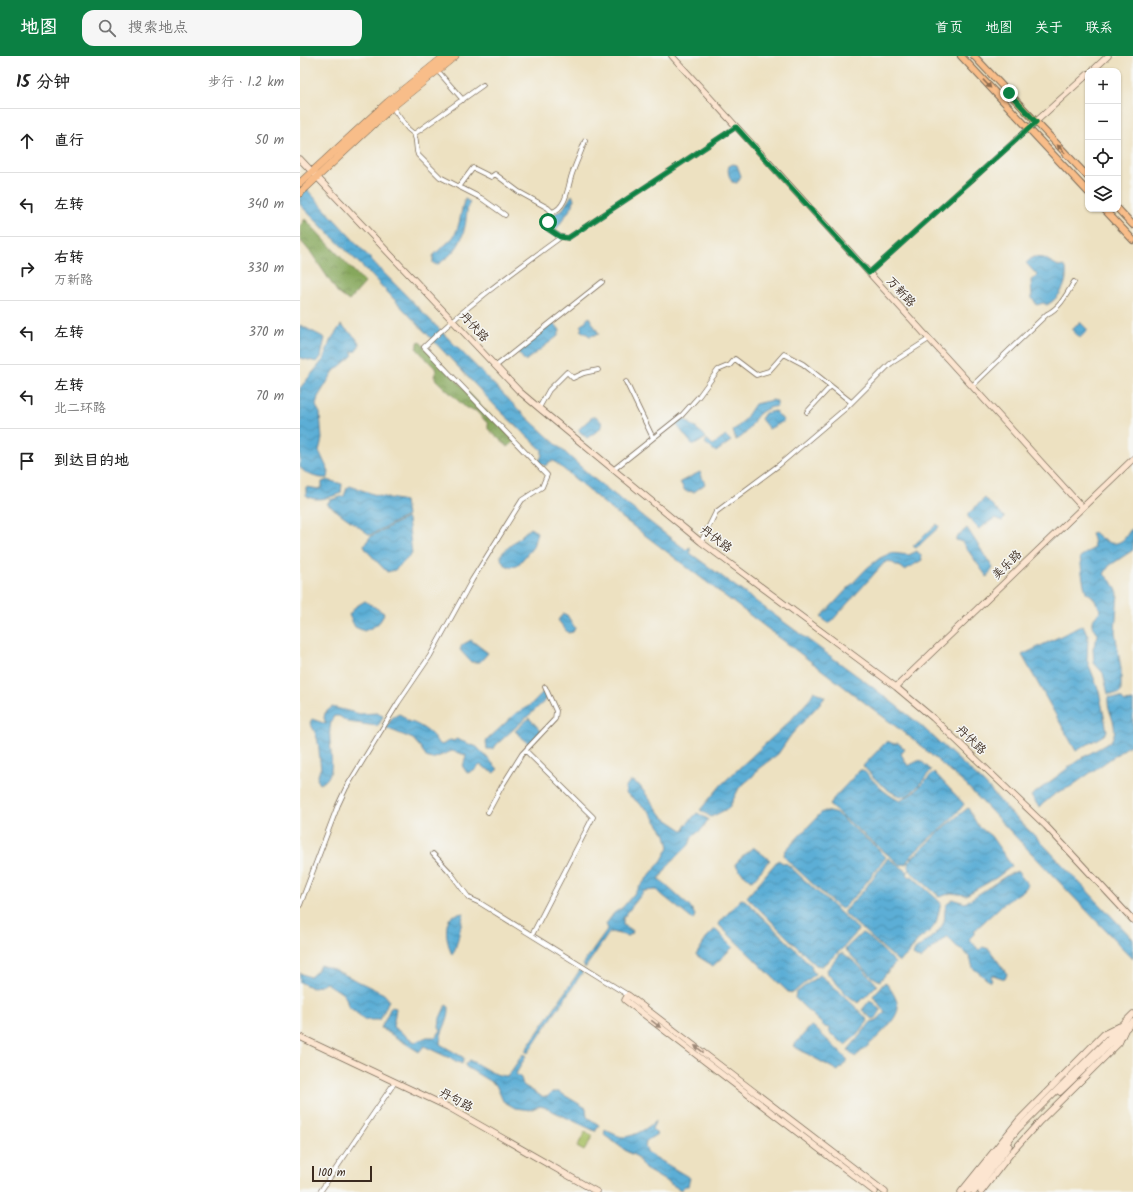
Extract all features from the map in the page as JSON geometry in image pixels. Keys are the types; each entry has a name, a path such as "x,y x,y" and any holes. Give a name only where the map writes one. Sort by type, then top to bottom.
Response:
{"highway":[{"path":"300,193 302,184 444,56"},
{"path":"390,104 455,56"}],"main road":[{"name":"万新路","path":"672,56 1082,507"},
{"path":"961,56 1085,189"},
{"path":"974,56 1087,176"},
{"path":"1095,68 1108,56"},
{"path":"1029,128 1085,77"},
{"name":"丹伏路","path":"300,159 450,321 539,408 702,542 896,687 933,718 1046,826 1133,920"},
{"path":"1107,212 1132,237"},
{"path":"1121,212 1133,225"},
{"name":"美乐路","path":"896,687 1133,459"},
{"path":"875,1192 625,1000 628,995 886,1192"},
{"path":"974,1192 1034,1118 1124,1027 1133,1014"},
{"path":"960,1192 1015,1125 1074,1063 1104,1034 1133,1022"},
{"path":"968,1192 1018,1130 1124,1027"},
{"path":"981,1192 1011,1153 1040,1121 1119,1043 1124,1027"},
{"name":"丹句路","path":"300,1037 448,1107 597,1192"}],"street":[{"path":"437,70 463,100"},
{"path":"414,134 483,85"},
{"path":"390,104 408,129 414,134 418,143 416,151 418,155 440,177 481,198 505,215"},
{"path":"585,141 572,175 569,190 559,206 549,216 548,229 560,237 568,238 736,127"},
{"path":"869,273 1029,128"},
{"path":"459,187 474,168 491,177 494,174 519,192 552,212"},
{"path":"300,905 338,805 346,788 398,703 430,656 472,580 522,500 542,487 547,475 424,347 450,321 497,283 560,237"},
{"path":"496,366 602,282"},
{"path":"972,386 1047,314 1055,310 1061,304 1074,282"},
{"path":"702,542 716,512 779,465 851,402 890,364 930,339"},
{"path":"613,470 690,407 718,370 730,366 735,359 756,375 769,371 784,354 803,364 851,402"},
{"path":"539,408 549,390 567,372 573,378 584,373 598,370"},
{"path":"626,382 653,438"},
{"path":"808,412 831,386"},
{"path":"488,812 502,786 526,751 548,728 556,715 545,688"},
{"path":"526,751 593,817 532,935"},
{"path":"433,854 450,872 468,898 480,903 628,995"},
{"path":"320,1192 395,1082"}],"green space":[{"path":"305,219 365,283 349,301 338,293 312,254 300,240 300,226"},
{"path":"419,341 515,441 508,447 488,429 488,424 476,411 465,407 436,380 434,376 436,371 435,368 416,348"},
{"path":"585,1132 593,1136 584,1151 577,1147"}],"water":[{"path":"733,164 737,165 741,176 737,183 732,182 728,170 729,166"},
{"path":"300,182 380,269 522,413 593,478 686,550 690,547 690,553 871,686 917,722 984,783 1010,812 1040,841 1133,939 1133,959 966,785 915,741 612,510 554,461 551,461 545,466 539,462 542,455 542,450 500,411 372,276 302,207 300,204"},
{"path":"572,195 574,199 573,205 555,231 550,228 553,215 563,209"},
{"path":"465,199 470,202 465,226 459,244 448,257 437,265 433,263 433,256 454,236 458,227"},
{"path":"1033,257 1044,258 1060,267 1063,266 1066,268 1065,284 1060,294 1047,305 1043,303 1037,305 1032,298 1031,280 1038,276 1026,263"},
{"path":"589,317 599,334 590,336 580,330 582,328 580,326"},
{"path":"1080,322 1088,330 1080,338 1072,330"},
{"path":"552,323 554,323 560,330 558,336 525,361 517,351"},
{"path":"300,325 325,338 321,357 317,362 300,358"},
{"path":"341,325 355,337 360,344 356,351 351,352 353,354 351,357 334,371 318,397 316,406 320,413 322,439 319,451 329,472 328,478 321,478 312,476 300,467 300,388 324,359 330,341"},
{"path":"772,400 777,401 777,406 761,412 743,436 736,440 733,431 743,422 755,404"},
{"path":"775,411 784,421 769,429 761,419 765,413"},
{"path":"592,417 597,417 602,423 600,429 587,438 578,430"},
{"path":"682,417 706,438 696,444 692,444 675,423"},
{"path":"726,436 731,441 716,452 705,443 707,439 713,445"},
{"path":"700,472 705,484 694,492 685,491 680,482"},
{"path":"327,480 342,484 341,493 328,498 318,499 314,499 306,495 306,487 319,489 322,487 322,482"},
{"path":"350,486 379,496 405,501 407,516 370,535 327,504 330,500 344,496 347,488"},
{"path":"985,498 1005,518 1002,521 995,518 979,529 968,517 968,514"},
{"path":"406,518 408,519 412,554 395,570 387,572 366,550 364,545 371,536"},
{"path":"937,524 939,527 916,548 913,546"},
{"path":"530,528 537,532 533,547 517,566 511,567 505,565 502,561 501,554"},
{"path":"967,528 993,568 987,577 962,542 956,540 956,538"},
{"path":"1133,528 1133,550 1109,566 1104,574 1113,583 1118,593 1115,631 1121,669 1121,692 1118,694 1108,694 1103,673 1094,663 1093,648 1098,636 1092,625 1092,621 1101,610 1092,596 1086,592 1080,557 1094,548 1091,534 1094,532 1105,541 1117,543 1125,538"},
{"path":"917,551 922,560 905,570 889,561 884,563 829,624 821,617 867,568 880,558 891,553 909,555"},
{"path":"365,601 384,613 377,625 364,631 355,627 349,615 355,607"},
{"path":"563,614 567,615 575,628 573,632 568,633 558,620"},
{"path":"1083,625 1088,636 1087,660 1099,691 1107,731 1104,735 1076,751 1022,655"},
{"path":"471,640 488,653 480,662 471,662 460,650 462,645"},
{"path":"544,691 548,698 495,747 492,749 487,749 486,741 516,713 529,706"},
{"path":"814,691 825,697 791,735 778,754 758,769 753,776 739,788 729,808 711,817 700,810 722,784 790,721 809,700"},
{"path":"1108,697 1121,698 1125,702 1133,701 1133,743 1070,787 1056,793 1039,807 1031,796 1080,759 1110,742 1113,737 1114,726 1109,709"},
{"path":"332,707 360,714 377,713 383,716 377,726 348,722 339,716 334,716 330,733 332,763 327,779 320,784 317,779 321,769 318,745 314,729 310,723 312,719 326,724 324,718 325,713"},
{"path":"399,714 409,722 412,722 427,730 438,743 442,745 450,740 454,741 456,739 477,747 498,769 494,773 480,765 474,771 467,773 463,767 466,755 452,751 432,759 426,757 421,748 413,739 386,728 392,718"},
{"path":"529,718 542,732 529,744 515,731"},
{"path":"887,741 894,744 898,743 905,749 901,754 908,766 920,760 931,770 917,787 908,795 897,795 890,791 877,781 863,766"},
{"path":"860,770 863,770 884,791 900,801 913,793 934,772 964,804 952,818 915,852 906,864 900,865 830,806 833,799"},
{"path":"632,781 639,785 663,817 684,831 685,826 697,813 708,819 703,828 692,837 689,845 670,863 659,879 691,908 695,915 693,920 656,890 644,891 623,918 623,925 633,931 632,934 628,936 611,932 609,933 585,968 583,964 608,929 606,924 614,913 623,907 662,860 669,847 666,835 649,811 626,793 625,788 629,782"},
{"path":"968,808 978,826 991,836 1012,866 996,878 966,895 951,893 940,897 909,870 908,862 945,826"},
{"path":"825,811 837,814 886,857 858,893 842,909 833,903 787,860 784,855 785,851 821,813"},
{"path":"753,847 770,860 752,881 740,871 735,864"},
{"path":"888,858 908,872 907,874 910,877 912,876 941,903 936,923 931,930 917,941 909,953 899,962 844,913 844,911 864,890"},
{"path":"778,860 787,864 858,929 843,948 822,966 816,965 747,897"},
{"path":"1017,871 1028,885 1024,890 1002,905 974,931 974,934 969,939 979,950 983,947 989,949 1007,974 1005,979 993,975 990,977 992,980 990,982 973,968 970,958 947,936 920,959 913,955 915,950 941,928 949,902 953,899 965,903 1006,876"},
{"path":"741,899 745,900 812,966 811,968 815,974 793,993 788,992 719,925"},
{"path":"464,913 457,942 452,955 447,936 448,922 450,918 456,914"},
{"path":"715,929 733,947 713,966 696,955 708,936"},
{"path":"862,933 874,942 895,963 880,981 871,976 845,949"},
{"path":"841,953 854,962 877,985 859,1003 847,995 828,974 827,970"},
{"path":"320,965 333,969 384,994 389,1000 380,1020 365,1020 348,1006 346,998 342,993 326,983 312,988 300,982 300,973 310,977 317,971"},
{"path":"580,970 582,973 528,1053 525,1051"},
{"path":"819,975 843,995 868,1021 857,1035 845,1045 830,1033 829,1028 825,1027 795,998 796,993"},
{"path":"885,982 896,1000 898,1007 897,1013 881,1034 855,1057 848,1050 871,1022 877,1020 885,1012 873,996"},
{"path":"870,1000 881,1010 876,1018 872,1019 862,1010"},
{"path":"446,1005 449,1007 449,1012 440,1039 440,1044 464,1058 462,1064 424,1046 419,1052 381,1028 391,1007 396,1008 393,1027 415,1042 427,1037 436,1037 441,1030 439,1027 440,1018"},
{"path":"811,1026 814,1027 848,1060 838,1071 793,1046"},
{"path":"523,1054 526,1056 516,1074 521,1078 523,1085 541,1096 547,1097 552,1092 559,1092 586,1108 587,1117 599,1125 595,1131 544,1107 539,1106 530,1110 515,1108 503,1101 496,1085 466,1067 465,1064 469,1060 493,1073 508,1076"},
{"path":"656,1120 652,1129 657,1134 646,1141 645,1147 648,1153 690,1178 688,1186 685,1186 681,1190 645,1169 636,1156 629,1153 604,1135 605,1130 622,1137 633,1135 646,1129"}],"route":[{"path":"548,222 548,229 560,237 568,238 736,127 869,273 1036,122 1009,93"}]}
